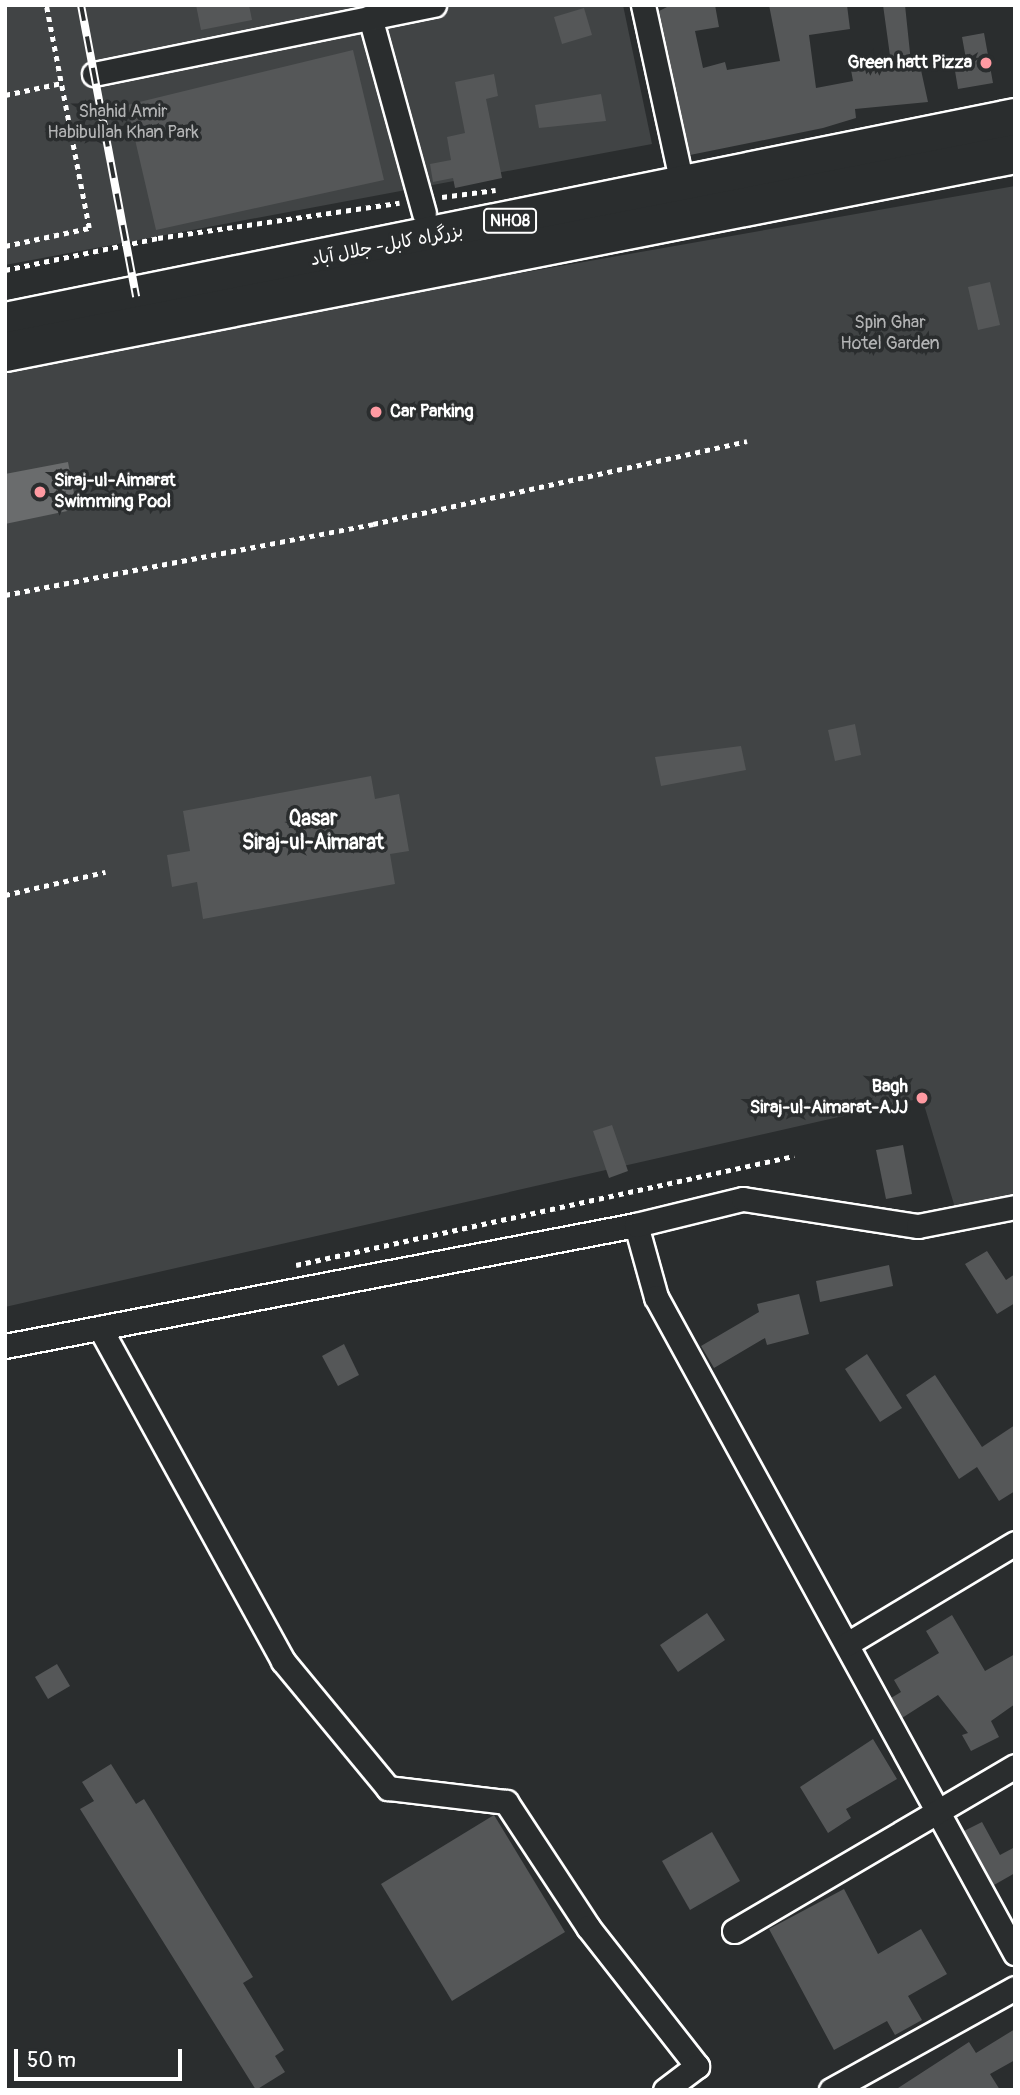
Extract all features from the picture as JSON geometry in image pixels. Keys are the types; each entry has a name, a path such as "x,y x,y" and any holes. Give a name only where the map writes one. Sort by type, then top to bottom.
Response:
{"highway":[{"name":"بزرگراه کابل- جلال آباد","path":"5,352 686,202 1015,118"},
{"name":"بزرگراه کابل- جلال آباد","path":"5,322 686,202 1015,154"}],"street":[{"path":"94,74 435,5"},
{"path":"643,5 686,202"},
{"path":"370,17 422,206"},
{"path":"5,1346 636,1226 743,1199 918,1226 1015,1207"},
{"path":"636,1226 656,1297 1015,1953"},
{"path":"100,1328 283,1661 388,1788 506,1802 588,1927 697,2066 665,2090"},
{"path":"847,1644 1015,1543"},
{"path":"734,1931 1015,1766"},
{"path":"831,2090 1015,1988"}],"path":[{"path":"5,246 89,228 46,5"},
{"path":"5,95 62,83"},
{"path":"5,270 158,238 422,206 502,189"},
{"path":"5,595 373,524 747,441"},
{"path":"5,895 105,872"},
{"path":"286,1267 794,1156"}],"green space":[{"name":"Shahid Amir Habibullah Khan Park","path":"5,5 623,5 652,144 5,265"},
{"name":"Spin Ghar Hotel Garden","path":"1015,186 1015,1197 956,1211 922,1098 5,1307 5,364"}],"shaded area":[{"name":"Siraj-ul-Aimarat Swimming Pool","path":"68,462 77,509 5,524 5,474"}],"building":[{"path":"196,5 249,5 252,20 201,30"},
{"path":"671,5 715,5 719,27 695,31 703,68 725,62 727,70 780,61 769,5 847,5 850,29 809,35 816,88 853,81 851,70 891,63 883,5 905,5 912,72 921,70 928,102 855,109 856,118 823,128 690,155 659,11"},
{"path":"584,8 592,35 562,44 554,17"},
{"path":"984,33 993,83 958,89 955,71 968,70 962,37"},
{"path":"353,50 384,180 156,230 127,105"},
{"path":"494,74 498,96 486,99 502,178 455,188 453,178 433,182 430,164 451,160 447,137 465,133 455,82"},
{"path":"601,94 606,121 539,128 535,105"},
{"path":"990,282 1000,325 978,330 968,287"},
{"path":"855,724 861,755 835,761 828,730"},
{"path":"741,746 746,770 661,786 655,757"},
{"path":"371,776 375,799 399,794 409,851 390,854 395,884 203,919 197,882 172,887 167,855 190,851 183,811"},
{"path":"612,1125 628,1171 609,1178 593,1131"},
{"path":"903,1145 912,1194 886,1199 876,1150"},
{"path":"987,1251 1006,1280 1015,1274 1015,1303 997,1314 965,1264"},
{"path":"889,1265 893,1286 820,1302 816,1281"},
{"path":"799,1294 809,1334 767,1345 765,1338 714,1368 701,1346 759,1312 757,1304"},
{"path":"344,1344 359,1375 338,1386 322,1356"},
{"path":"867,1354 902,1408 880,1422 845,1369"},
{"path":"935,1375 982,1447 1015,1425 1015,1491 999,1501 977,1467 959,1479 906,1395"},
{"path":"707,1613 725,1640 678,1672 660,1645"},
{"path":"952,1615 985,1671 1015,1654 1015,1704 991,1721 999,1737 971,1751 962,1735 968,1733 938,1695 902,1718 891,1698 901,1692 894,1680 939,1653 926,1631"},
{"path":"57,1664 70,1686 48,1699 35,1677"},
{"path":"873,1739 897,1779 846,1809 851,1818 828,1833 800,1787"},
{"path":"111,1764 136,1804 144,1799 253,1977 243,1983 284,2050 275,2056 285,2072 256,2090 80,1809 94,1801 82,1782"},
{"path":"494,1815 565,1932 452,2001 381,1884"},
{"path":"982,1822 1000,1855 1015,1847 1015,1873 994,1885 964,1831"},
{"path":"712,1832 740,1881 690,1910 662,1861"},
{"path":"844,1889 878,1954 921,1929 947,1974 908,1996 922,2020 895,2035 887,2021 834,2050 769,1929"},
{"path":"1015,2029 1015,2060 990,2074 1000,2090 895,2090 969,2042 976,2053"}],"railway":[{"path":"81,5 136,297"}],"place":[{"name":"Green hatt Pizza","path":"986,63"},
{"name":"Car Parking","path":"376,412"},
{"name":"Siraj-ul-Aimarat Swimming Pool","path":"40,492"},
{"name":"Bagh Siraj-ul-Aimarat-AJJ","path":"922,1098"}],"district":[{"name":"Qasar Siraj-ul-Aimarat","path":"313,831"}]}
